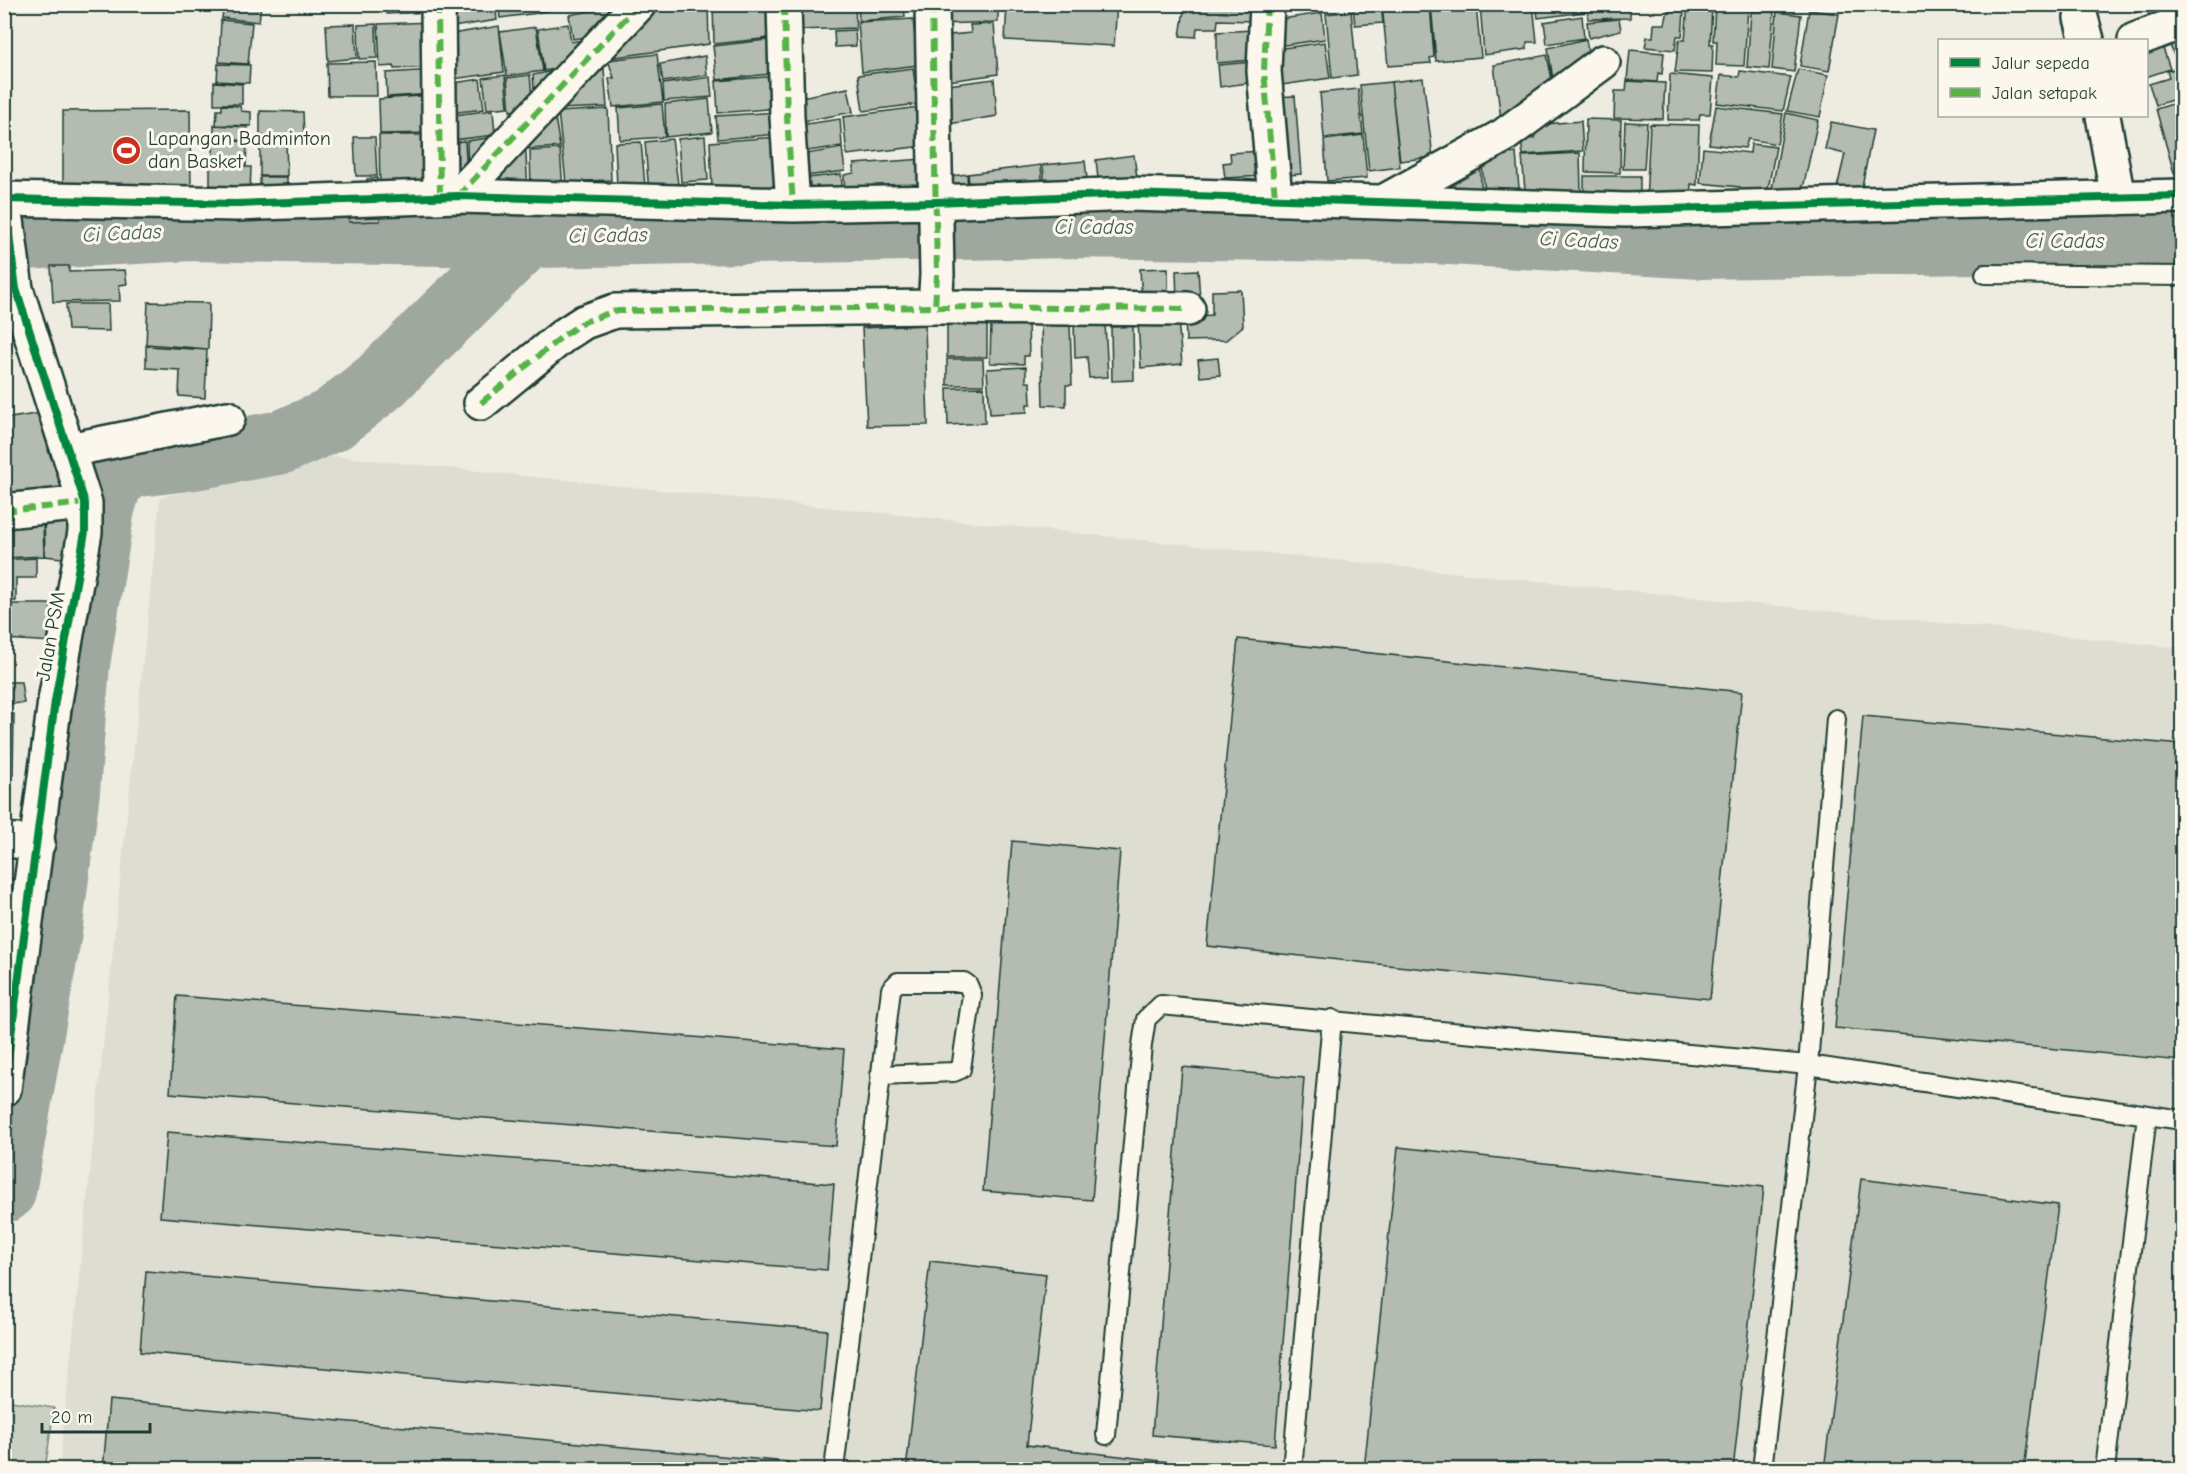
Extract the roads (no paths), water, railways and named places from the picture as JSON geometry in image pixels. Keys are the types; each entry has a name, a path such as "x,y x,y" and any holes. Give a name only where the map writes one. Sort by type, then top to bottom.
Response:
{"street":[{"path":"438,4 449,196"},
{"path":"449,196 639,4"},
{"path":"784,4 787,117 793,205"},
{"path":"932,4 937,275 935,307"},
{"path":"1267,4 1264,72 1275,198"},
{"path":"2139,39 2182,22"},
{"path":"1385,201 1503,136 1603,62"},
{"path":"2103,117 2118,198"},
{"path":"5,202 236,204 449,196 793,205 936,215 1131,194 1626,210 2182,196"},
{"name":"Jalan PSM","path":"4,1089 56,701 85,532 85,503 11,282 5,202"},
{"path":"481,402 564,335 584,322 615,311 935,307 1188,309"},
{"path":"69,450 228,418"},
{"path":"4,511 85,503"},
{"path":"4,840 38,843"}],"lane":[{"path":"1984,274 2182,276"},
{"path":"1762,1470 1808,1065 1836,718"},
{"path":"834,1470 880,1074 894,984 898,982 964,982 968,985 972,995 961,1069 954,1072 880,1074"},
{"path":"1106,1435 1146,1019 1161,1005 1332,1019 1808,1065 2182,1120"},
{"path":"1292,1470 1332,1019"},
{"path":"2105,1470 2146,1115"}],"waterway":[{"name":"Ci Cadas","path":"4,239 192,229 536,236 1071,226 1415,231 1702,247 2079,240 2182,243"},
{"path":"4,1191 50,932 68,791 78,664 103,508 111,481 131,466 194,458 282,442 332,420 380,382 528,236"}],"place":[{"name":"Lapangan Badminton dan Basket","path":"127,150"}]}
